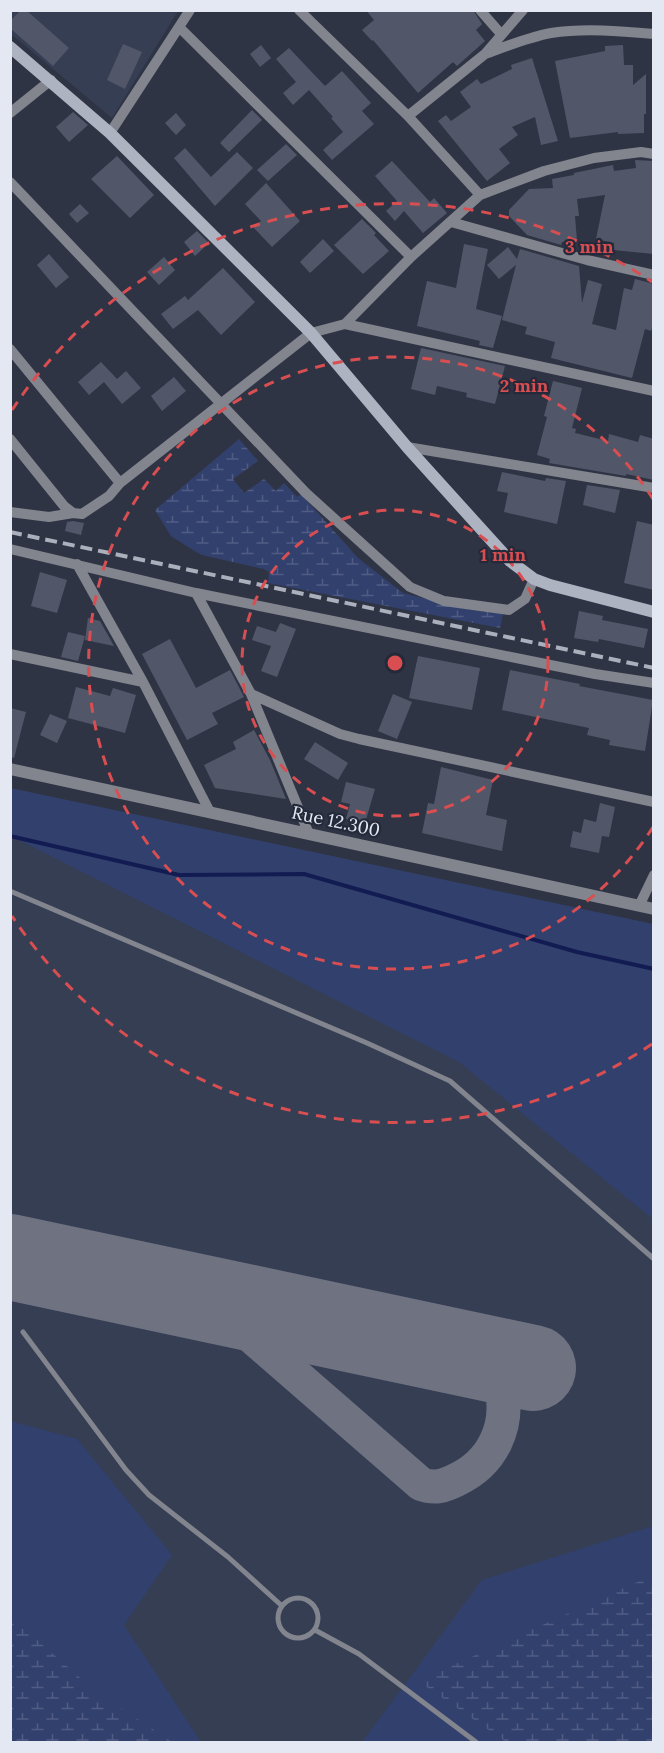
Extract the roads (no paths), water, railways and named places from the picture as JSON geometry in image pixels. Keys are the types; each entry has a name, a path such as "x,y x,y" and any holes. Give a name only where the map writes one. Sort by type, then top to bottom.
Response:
{"main road":[{"path":"10,47 110,133 311,333 407,447 510,561 534,579 550,585 654,612"}],"street":[{"path":"110,133 190,10"},
{"path":"299,10 408,116 480,195"},
{"path":"480,10 501,34"},
{"path":"408,116 485,54 523,10"},
{"path":"179,27 411,257"},
{"path":"485,54 552,33 586,31 654,33"},
{"path":"10,113 51,80"},
{"path":"345,324 411,257 480,195 544,171 594,158 641,152 654,154"},
{"path":"10,182 306,493 410,587 444,601 509,610 525,599 534,579"},
{"path":"452,222 587,260 654,275"},
{"path":"10,512 49,517 73,513 82,514 109,496 120,483 311,333 345,324 654,390"},
{"path":"10,349 120,483"},
{"path":"10,439 64,506 73,513"},
{"path":"407,447 654,488"},
{"path":"10,549 196,593 654,683"},
{"path":"77,564 143,682 210,812"},
{"path":"196,593 251,694 309,834"},
{"path":"10,654 143,682"},
{"path":"251,694 340,734 654,802"},
{"name":"Rue 12.300","path":"10,769 654,909"},
{"path":"639,906 654,874"}],"lane":[{"path":"10,891 367,1043 450,1081 654,1259"},
{"path":"23,1332 126,1470 149,1495 228,1557 281,1605"},
{"path":"294,1597 302,1597 310,1601 318,1614 315,1630 306,1637 296,1638 286,1635 279,1626 277,1616 281,1605 294,1597"},
{"path":"315,1630 359,1654 476,1743"}],"waterway":[{"path":"10,836 179,875 304,874 577,952 654,969"}],"railway":[{"path":"10,532 654,668"}]}
